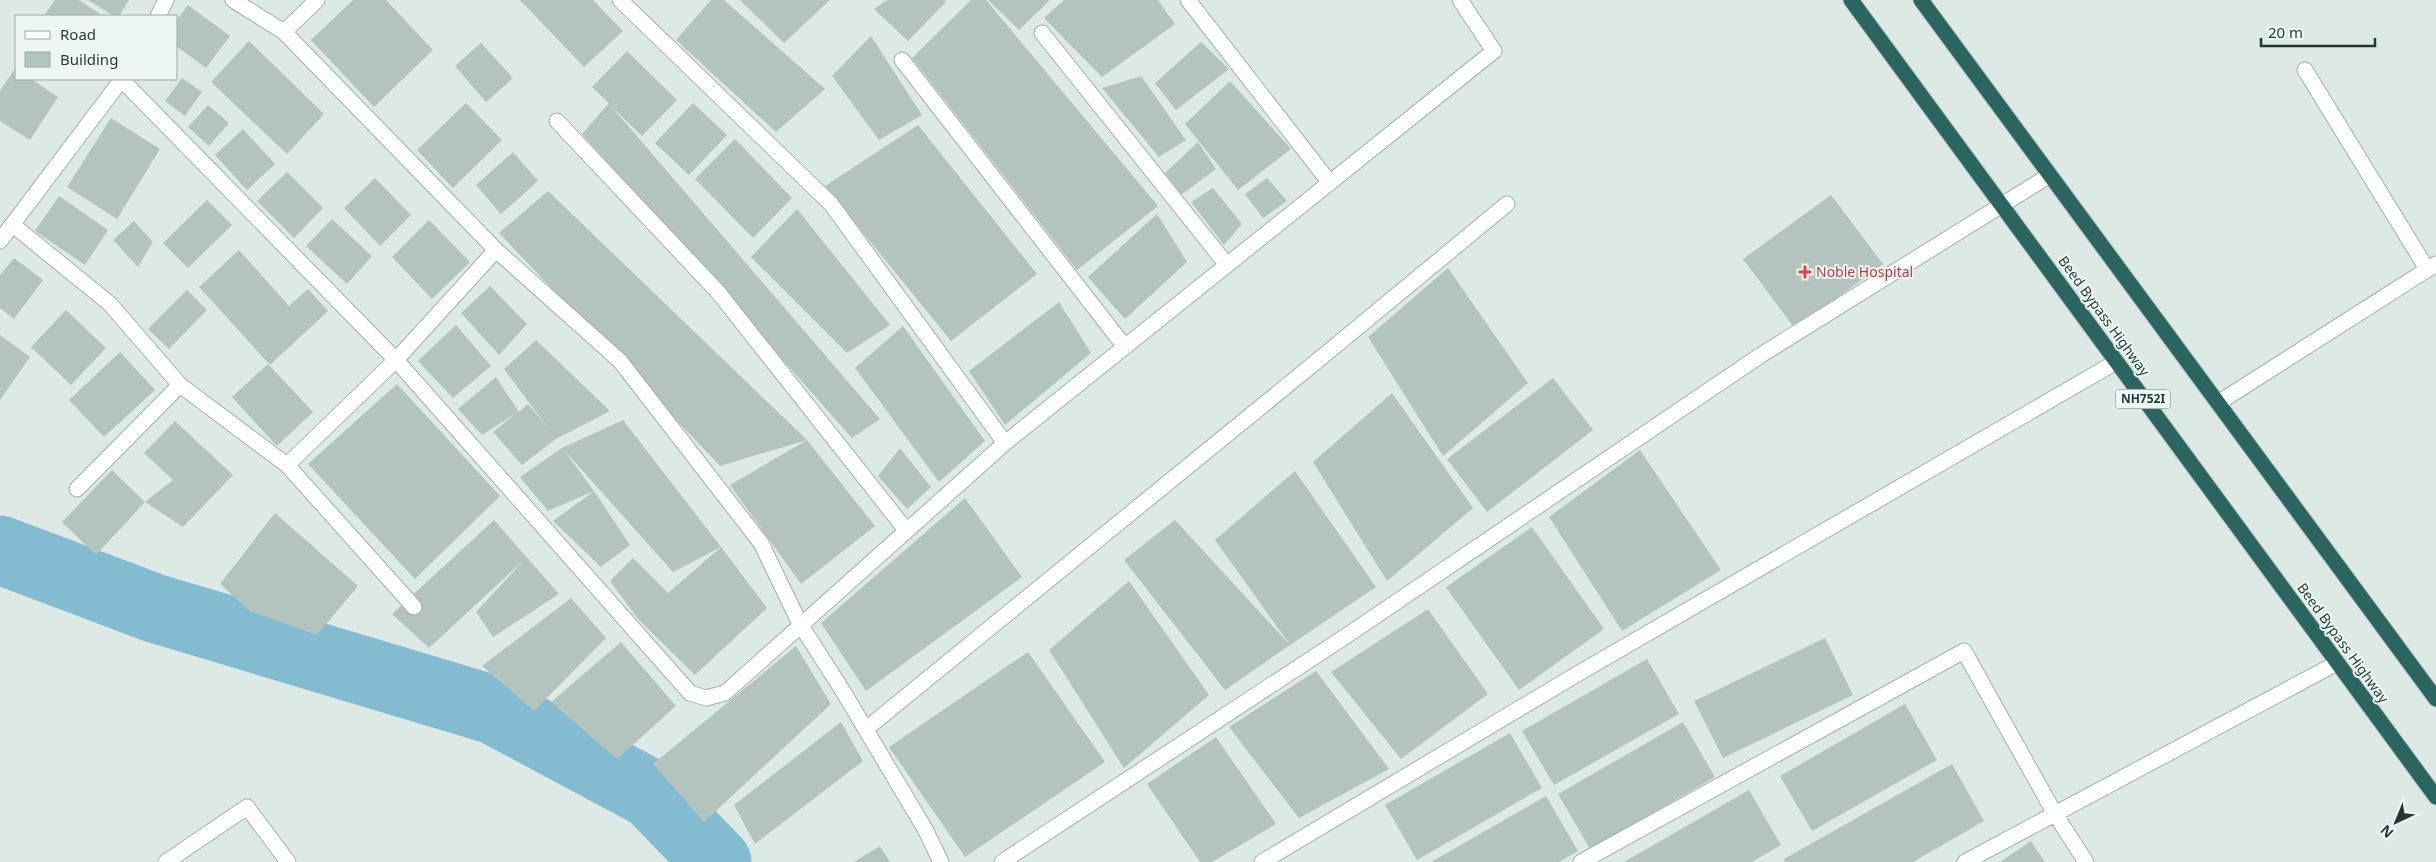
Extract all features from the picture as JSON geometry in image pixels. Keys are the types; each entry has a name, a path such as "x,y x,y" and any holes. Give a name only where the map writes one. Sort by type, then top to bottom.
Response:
{"highway":[{"name":"Beed Bypass Highway","path":"1851,0 2003,204 2116,362 2436,797"},
{"path":"1921,0 2436,699"}],"street":[{"path":"158,15 166,0"},
{"path":"233,0 284,32 496,250 620,361 761,543 800,624 926,828 941,862"},
{"path":"284,32 317,0"},
{"path":"620,0 831,204 1006,443"},
{"path":"1188,0 1330,182"},
{"path":"123,80 396,360 690,692 706,698 726,693 800,624 1006,443 1494,51 1460,0"},
{"path":"1042,33 1227,265"},
{"path":"902,60 1125,347"},
{"path":"2218,403 2432,267 2306,70"},
{"path":"0,241 121,80"},
{"path":"557,120 718,292 906,530"},
{"path":"1002,862 1358,628 1761,355 2050,175"},
{"path":"866,729 1304,373 1507,204"},
{"path":"13,225 110,304 180,386 286,465 414,607"},
{"path":"286,465 396,360 496,250"},
{"path":"1262,862 1587,668 2116,362"},
{"path":"77,489 180,386"},
{"path":"1581,862 1964,651 2054,814 2086,862"},
{"path":"1965,862 2337,663"},
{"path":"166,862 247,807 288,862"}],"building":[{"path":"55,0 79,0 102,15 45,15"},
{"path":"88,0 129,0 120,15 112,15"},
{"path":"353,0 386,0 433,50 374,107 311,40"},
{"path":"520,0 593,0 623,31 584,67"},
{"path":"711,0 724,0 825,89 776,132 676,40"},
{"path":"740,0 830,0 784,43"},
{"path":"887,0 944,0 946,2 908,41 874,9"},
{"path":"971,0 986,0 1158,206 1077,270 912,58"},
{"path":"988,0 1050,0 1019,30"},
{"path":"1064,0 1158,0 1175,24 1102,77 1044,18"},
{"path":"188,5 230,36 206,68 178,47 178,18"},
{"path":"871,36 922,115 879,140 832,76"},
{"path":"249,41 324,114 287,154 211,82"},
{"path":"1201,42 1229,69 1176,110 1155,83"},
{"path":"481,43 513,78 486,102 455,66"},
{"path":"627,51 677,100 642,136 611,106 880,419 852,438 582,134 609,103 592,87"},
{"path":"15,68 15,80 32,80 58,97 30,140 0,121 0,91"},
{"path":"1141,76 1186,140 1159,157 1102,88"},
{"path":"182,78 202,92 185,116 165,101"},
{"path":"1230,81 1291,149 1238,190 1185,124"},
{"path":"466,103 502,140 453,188 417,150"},
{"path":"693,103 727,135 689,175 655,143"},
{"path":"208,105 229,123 209,146 188,127"},
{"path":"111,118 160,149 117,219 67,187"},
{"path":"918,125 1037,274 951,341 825,186"},
{"path":"243,129 275,164 247,190 215,155"},
{"path":"735,139 792,198 753,238 695,179"},
{"path":"1198,142 1216,169 1181,195 1165,173"},
{"path":"513,152 538,181 501,214 476,185"},
{"path":"287,172 323,208 294,238 257,201"},
{"path":"375,178 411,215 380,246 344,208"},
{"path":"1267,178 1287,201 1263,218 1245,194"},
{"path":"1213,188 1242,224 1224,245 1191,202"},
{"path":"548,191 807,440 720,466 499,233"},
{"path":"1831,195 1883,264 1795,329 1743,259"},
{"path":"59,196 108,230 85,265 35,231"},
{"path":"207,200 232,225 188,268 163,243"},
{"path":"797,209 890,325 847,353 751,257"},
{"path":"1157,214 1187,262 1125,319 1088,277"},
{"path":"332,219 372,256 347,284 306,246"},
{"path":"429,220 470,262 432,299 392,257"},
{"path":"134,221 153,242 138,267 113,240"},
{"path":"239,250 289,306 308,289 328,311 270,365 199,287"},
{"path":"14,258 43,280 14,319 0,308 0,275"},
{"path":"1448,268 1528,383 1443,456 1368,337"},
{"path":"490,286 527,324 499,355 461,313"},
{"path":"187,290 207,310 169,349 148,329"},
{"path":"1059,302 1091,353 1005,425 969,371"},
{"path":"66,310 106,348 71,385 31,347"},
{"path":"456,325 491,366 453,398 418,361"},
{"path":"903,326 985,441 939,482 855,368"},
{"path":"0,335 30,357 0,400"},
{"path":"536,340 610,411 556,439 522,465 493,432 516,413 482,435 458,409 496,377 519,412 528,404 548,428 504,369"},
{"path":"120,352 155,390 104,437 69,400"},
{"path":"268,364 313,412 277,446 232,397"},
{"path":"1553,378 1593,430 1487,512 1447,459"},
{"path":"397,384 500,496 415,579 308,464"},
{"path":"1392,393 1473,508 1387,581 1313,462"},
{"path":"623,420 721,547 673,572 564,450 594,491 548,511 520,477 562,448"},
{"path":"175,421 233,475 183,527 145,502 173,480 144,453"},
{"path":"807,440 875,526 801,584 730,485"},
{"path":"900,448 931,487 907,509 878,476"},
{"path":"1640,450 1721,570 1622,631 1549,517"},
{"path":"112,470 145,502 96,555 62,522"},
{"path":"1295,471 1376,587 1290,645 1215,540"},
{"path":"594,491 630,545 601,567 553,521"},
{"path":"965,498 1022,577 866,691 821,623"},
{"path":"275,513 358,586 317,635 250,611 220,584"},
{"path":"494,520 559,594 493,637 476,612 524,560 429,648 392,614"},
{"path":"1175,520 1290,645 1225,690 1124,560"},
{"path":"1532,527 1604,629 1519,690 1446,587"},
{"path":"721,547 767,608 695,675 638,619 610,581 633,558 668,593"},
{"path":"1129,581 1209,695 1124,768 1049,650"},
{"path":"571,598 606,638 534,711 482,666"},
{"path":"1428,609 1488,694 1401,759 1331,672"},
{"path":"1825,638 1853,695 1723,758 1694,701"},
{"path":"621,642 676,706 617,759 551,702"},
{"path":"796,646 831,704 704,822 653,764"},
{"path":"1028,652 1105,762 965,857 889,747"},
{"path":"1647,659 1679,714 1554,785 1522,731"},
{"path":"1316,671 1389,769 1299,818 1229,727"},
{"path":"1905,704 1937,760 1812,831 1780,776"},
{"path":"841,722 863,761 755,844 734,805"},
{"path":"1683,722 1715,777 1590,849 1558,794"},
{"path":"1510,733 1542,788 1417,860 1385,805"},
{"path":"1216,737 1276,824 1212,862 1200,862 1147,784"},
{"path":"1952,764 1984,821 1913,862 1785,862 1784,859"},
{"path":"1749,790 1781,845 1752,862 1624,862"},
{"path":"1546,796 1578,851 1559,862 1431,862"},
{"path":"2031,841 2045,862 2000,862"},
{"path":"880,846 890,862 854,862"}],"waterway":[{"path":"0,550 154,608 494,710 651,794 717,862"}],"place":[{"name":"Noble Hospital","path":"1805,272"}]}
